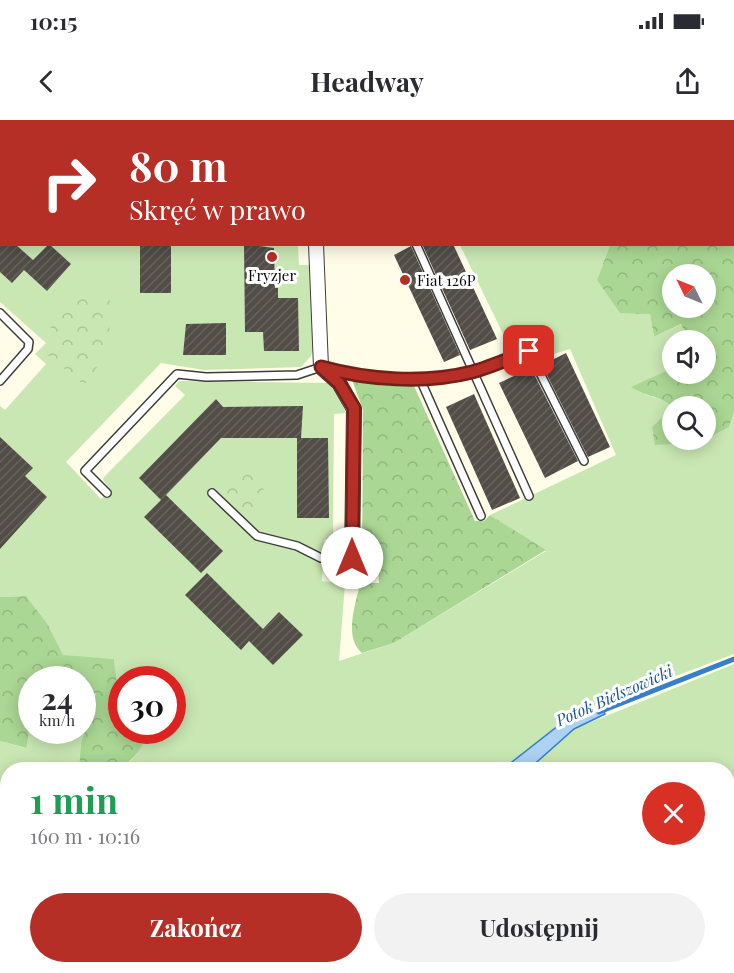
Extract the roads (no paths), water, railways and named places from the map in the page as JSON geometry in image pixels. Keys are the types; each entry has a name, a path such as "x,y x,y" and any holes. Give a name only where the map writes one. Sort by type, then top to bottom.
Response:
{"street":[{"path":"316,246 321,367 339,383 354,408 352,558"}],"lane":[{"path":"417,246 529,496"},
{"path":"0,314 29,342 28,349 0,381"},
{"path":"107,493 85,471 177,374 206,377 297,375 321,367 346,374 420,379 472,372 529,351 584,461"},
{"path":"420,379 481,516"},
{"path":"212,493 256,536 297,546 321,558 352,558"}],"water":[{"path":"602,705 605,714 574,729 537,762 512,762 563,722"}],"waterway":[{"name":"Potok Bielszowicki","path":"599,712 734,659"}],"place":[{"name":"Fryzjer","path":"272,257"},
{"name":"Fiat 126P","path":"405,280"}]}
